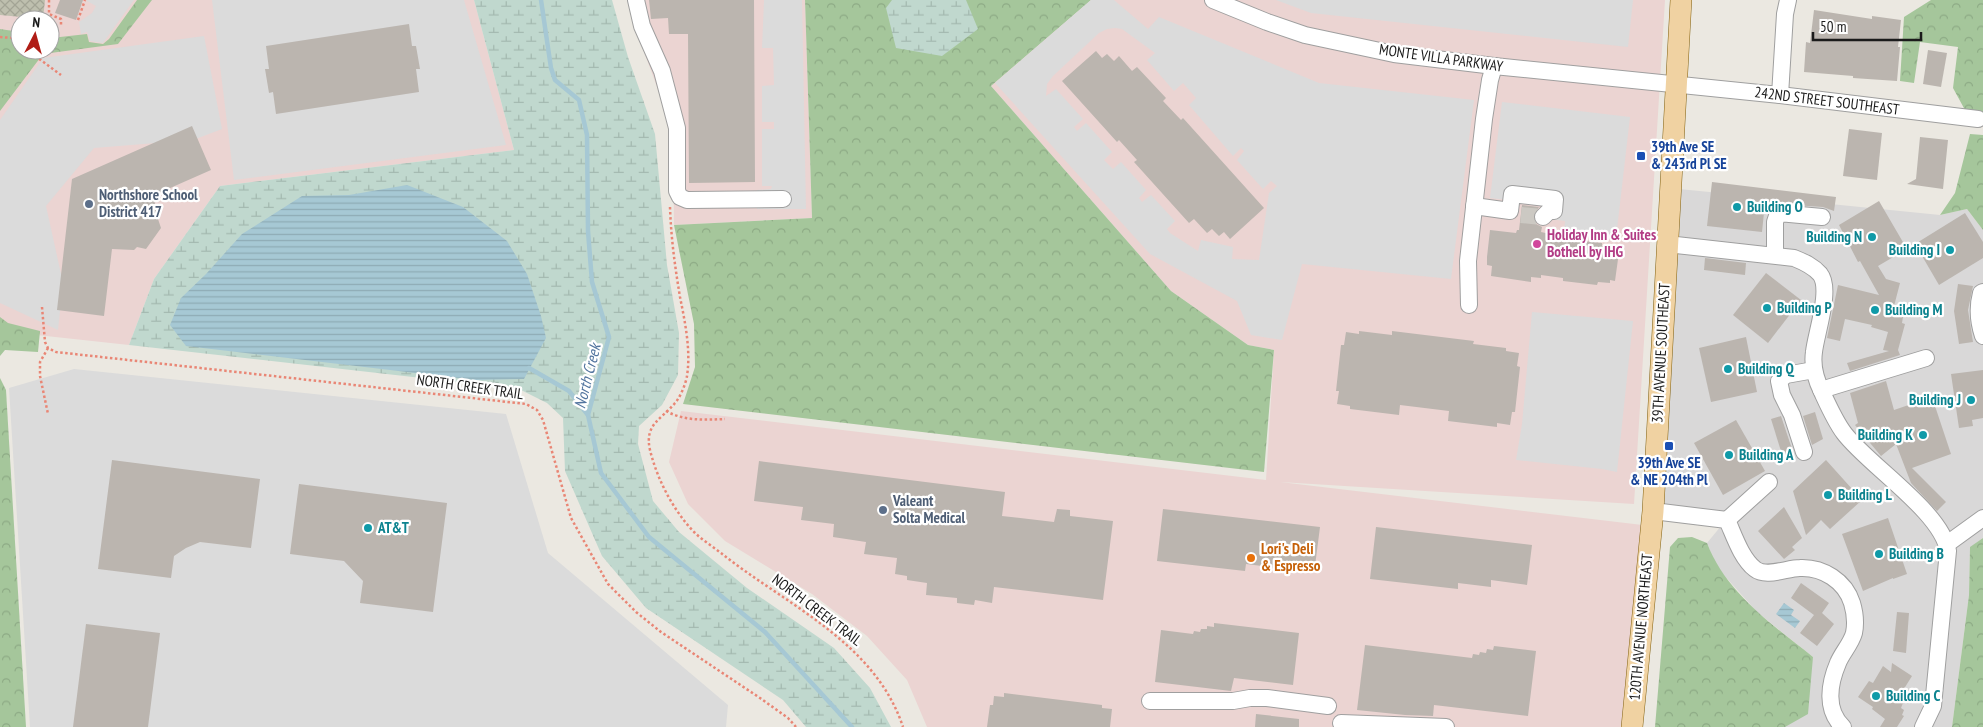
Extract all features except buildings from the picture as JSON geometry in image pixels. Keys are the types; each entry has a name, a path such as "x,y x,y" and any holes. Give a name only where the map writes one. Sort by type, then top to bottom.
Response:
{"main road":[{"name":"39TH AVENUE SOUTHEAST","path":"1652,518 1681,0"},
{"name":"120TH AVENUE NORTHEAST","path":"1632,727 1652,518"}],"street":[{"path":"636,0 642,26 662,70 669,92 677,128 677,191 680,196 687,200 783,199"},
{"name":"MONTE VILLA PARKWAY","path":"1213,0 1305,35 1394,54 1676,85"},
{"path":"1780,95 1785,14 1788,0"},
{"path":"1469,305 1468,261 1490,80 1494,66"},
{"name":"242ND STREET SOUTHEAST","path":"1676,85 1780,95 1978,119"},
{"path":"1474,206 1516,213 1512,194 1555,199 1554,210 1550,210 1543,217"},
{"path":"1775,256 1775,222 1778,213 1822,217"},
{"path":"1666,244 1794,258 1810,265 1821,275 1825,290 1813,354 1814,370 1821,390 1843,432 1933,520 1947,544 1948,551 1933,706 1923,727"},
{"path":"1983,292 1978,304 1978,317 1983,336"},
{"path":"1821,390 1926,358"},
{"path":"1804,452 1792,415 1782,396 1779,381 1786,375 1814,370"},
{"path":"1652,518 1727,520 1769,482"},
{"path":"1947,544 1983,518"},
{"path":"1727,520 1744,556 1756,570 1766,572 1801,568 1823,571 1841,582 1852,603 1856,622 1853,636 1838,663 1832,683 1829,704 1838,722 1843,727"},
{"path":"1150,701 1233,701 1267,698 1328,706"},
{"path":"1341,723 1446,727"}],"path":[{"path":"49,0 49,14 61,19 61,27"},
{"path":"78,20 85,0"},
{"path":"41,60 61,75"},
{"path":"42,307 45,342 48,348 40,362 40,369 48,414"},
{"name":"NORTH CREEK TRAIL","path":"48,348 56,352 71,354 526,404 537,410 543,420 571,518 608,584 636,612 661,632 760,698 788,718 796,727"},
{"name":"NORTH CREEK TRAIL","path":"687,376 676,403 650,429 649,448 660,480 680,515 695,533 737,566 839,637 857,653 883,684 903,727"},
{"path":"666,411 676,417 690,419 725,419"}],"shaded area":[{"path":"0,0 474,0 514,150 220,186 154,279 129,345 0,331"},
{"path":"0,0 45,0 44,10 10,10 10,16 0,15"},
{"path":"87,0 134,0 103,43 90,41 87,32 81,34 79,22 92,13 96,6"},
{"path":"212,0 464,0 506,145 234,180"},
{"path":"632,0 805,0 812,218 674,225 673,130 636,30"},
{"path":"764,0 802,0 806,209 757,209 757,190 771,189 772,186 762,186 762,129 774,129 774,122 762,122 762,86 774,85 773,48 762,48"},
{"path":"1091,0 1665,0 1634,504 1280,482 1651,526 1632,727 927,727 907,680 867,636 812,594 725,541 688,504 669,462 681,411 1266,480 1274,350 1248,345 1171,291 991,86"},
{"path":"1091,0 1114,0 1148,29 1159,17 1319,83 1474,100 1451,279 1302,264 1282,340 1251,335 1237,301 1150,254 995,83","holes":["1107,29 1122,29 1155,53 1147,60 1174,91 1183,83 1196,98 1189,105 1233,156 1241,148 1244,151 1237,160 1263,189 1271,181 1277,186 1269,193 1259,260 1232,259 1233,247 1201,240 1198,251 1170,233 1167,229 1175,221 1151,195 1142,202 1139,198 1146,190 1121,162 1113,169 1104,160 1112,152 1086,123 1077,131 1074,127 1083,119 1056,89 1046,96 1047,84 1053,76 1099,33"]},
{"path":"1276,0 1633,0 1628,47 1311,13"},
{"path":"204,36 222,129 193,140 94,148 46,206 63,283 58,330 0,303 0,120 42,60 60,60 60,56"},
{"path":"1502,102 1630,117 1616,238 1564,231 1565,221 1549,219 1550,205 1490,198"},
{"path":"1669,188 1940,215 1967,209 1983,230 1983,538 1970,548 1969,595 1952,727 1785,727 1813,657 1757,612 1714,561 1707,543 1726,520 1653,511"},
{"path":"1532,312 1633,321 1617,472 1516,460 1522,424"},
{"path":"74,369 506,414 548,553 728,705 726,727 30,727 9,388"}],"green space":[{"path":"137,0 152,0 118,44 60,52 60,37 87,34 89,42 103,44 109,39"},
{"path":"474,0 612,0 628,57 655,134 667,265 679,333 678,375 662,405 639,426 638,444 653,501 679,532 747,588 834,648 870,688 891,727 806,727 783,700 646,608 602,556 565,471 563,418 547,403 519,389 129,345 154,279 220,186 514,150"},
{"path":"805,0 1091,0 991,86 1171,291 1248,345 1274,350 1264,472 683,404 695,367 694,324 674,225 812,218"},
{"path":"892,0 966,0 978,29 942,56 896,48 886,8"},
{"path":"1931,0 1983,0 1983,112 1965,110 1953,88 1958,47 1920,42 1914,83 1900,81 1904,17"},
{"path":"0,29 10,30 10,60 38,60 0,111"},
{"path":"1970,134 1983,135 1983,230 1967,209 1940,215 1955,193"},
{"path":"0,317 8,323 40,331 38,352 5,350 0,356"},
{"path":"0,378 6,390 26,727 0,727"},
{"path":"1692,537 1707,543 1715,561 1726,577 1752,607 1813,657 1808,714 1785,727 1655,727 1670,547 1678,538"},
{"path":"1983,538 1983,727 1952,727 1969,595 1970,547"}],"water":[{"path":"407,185 463,207 507,241 527,274 546,338 524,379 475,380 186,346 170,325 181,298 206,274 242,234 302,196 349,195"},
{"path":"1784,603 1794,610 1791,615 1800,621 1795,628 1776,614"}],"waterway":[{"name":"North Creek","path":"541,0 551,68 555,80 579,100 587,135 588,231 592,282 609,337 588,415 601,473 649,537 765,632 852,727"},
{"path":"529,368 569,391 588,415"}],"tunnel":[{"path":"1521,215 1543,217"}],"place":[{"name":"39th Ave SE & 243rd Pl SE","path":"1641,156"},
{"name":"Northshore School District 417","path":"89,204"},
{"name":"Building O","path":"1737,207"},
{"name":"Building N","path":"1872,237"},
{"name":"Holiday Inn & Suites Bothell by IHG","path":"1537,244"},
{"name":"Building I","path":"1950,250"},
{"name":"Building P","path":"1767,308"},
{"name":"Building M","path":"1875,310"},
{"name":"Building Q","path":"1728,369"},
{"name":"Building J","path":"1971,400"},
{"name":"Building K","path":"1923,435"},
{"name":"39th Ave SE & NE 204th Pl","path":"1669,446"},
{"name":"Building A","path":"1729,455"},
{"name":"Building L","path":"1828,495"},
{"name":"Valeant Solta Medical","path":"883,510"},
{"name":"AT&T","path":"368,528"},
{"name":"Building B","path":"1879,554"},
{"name":"Lori's Deli & Espresso","path":"1251,558"},
{"name":"Building C","path":"1876,696"}]}
